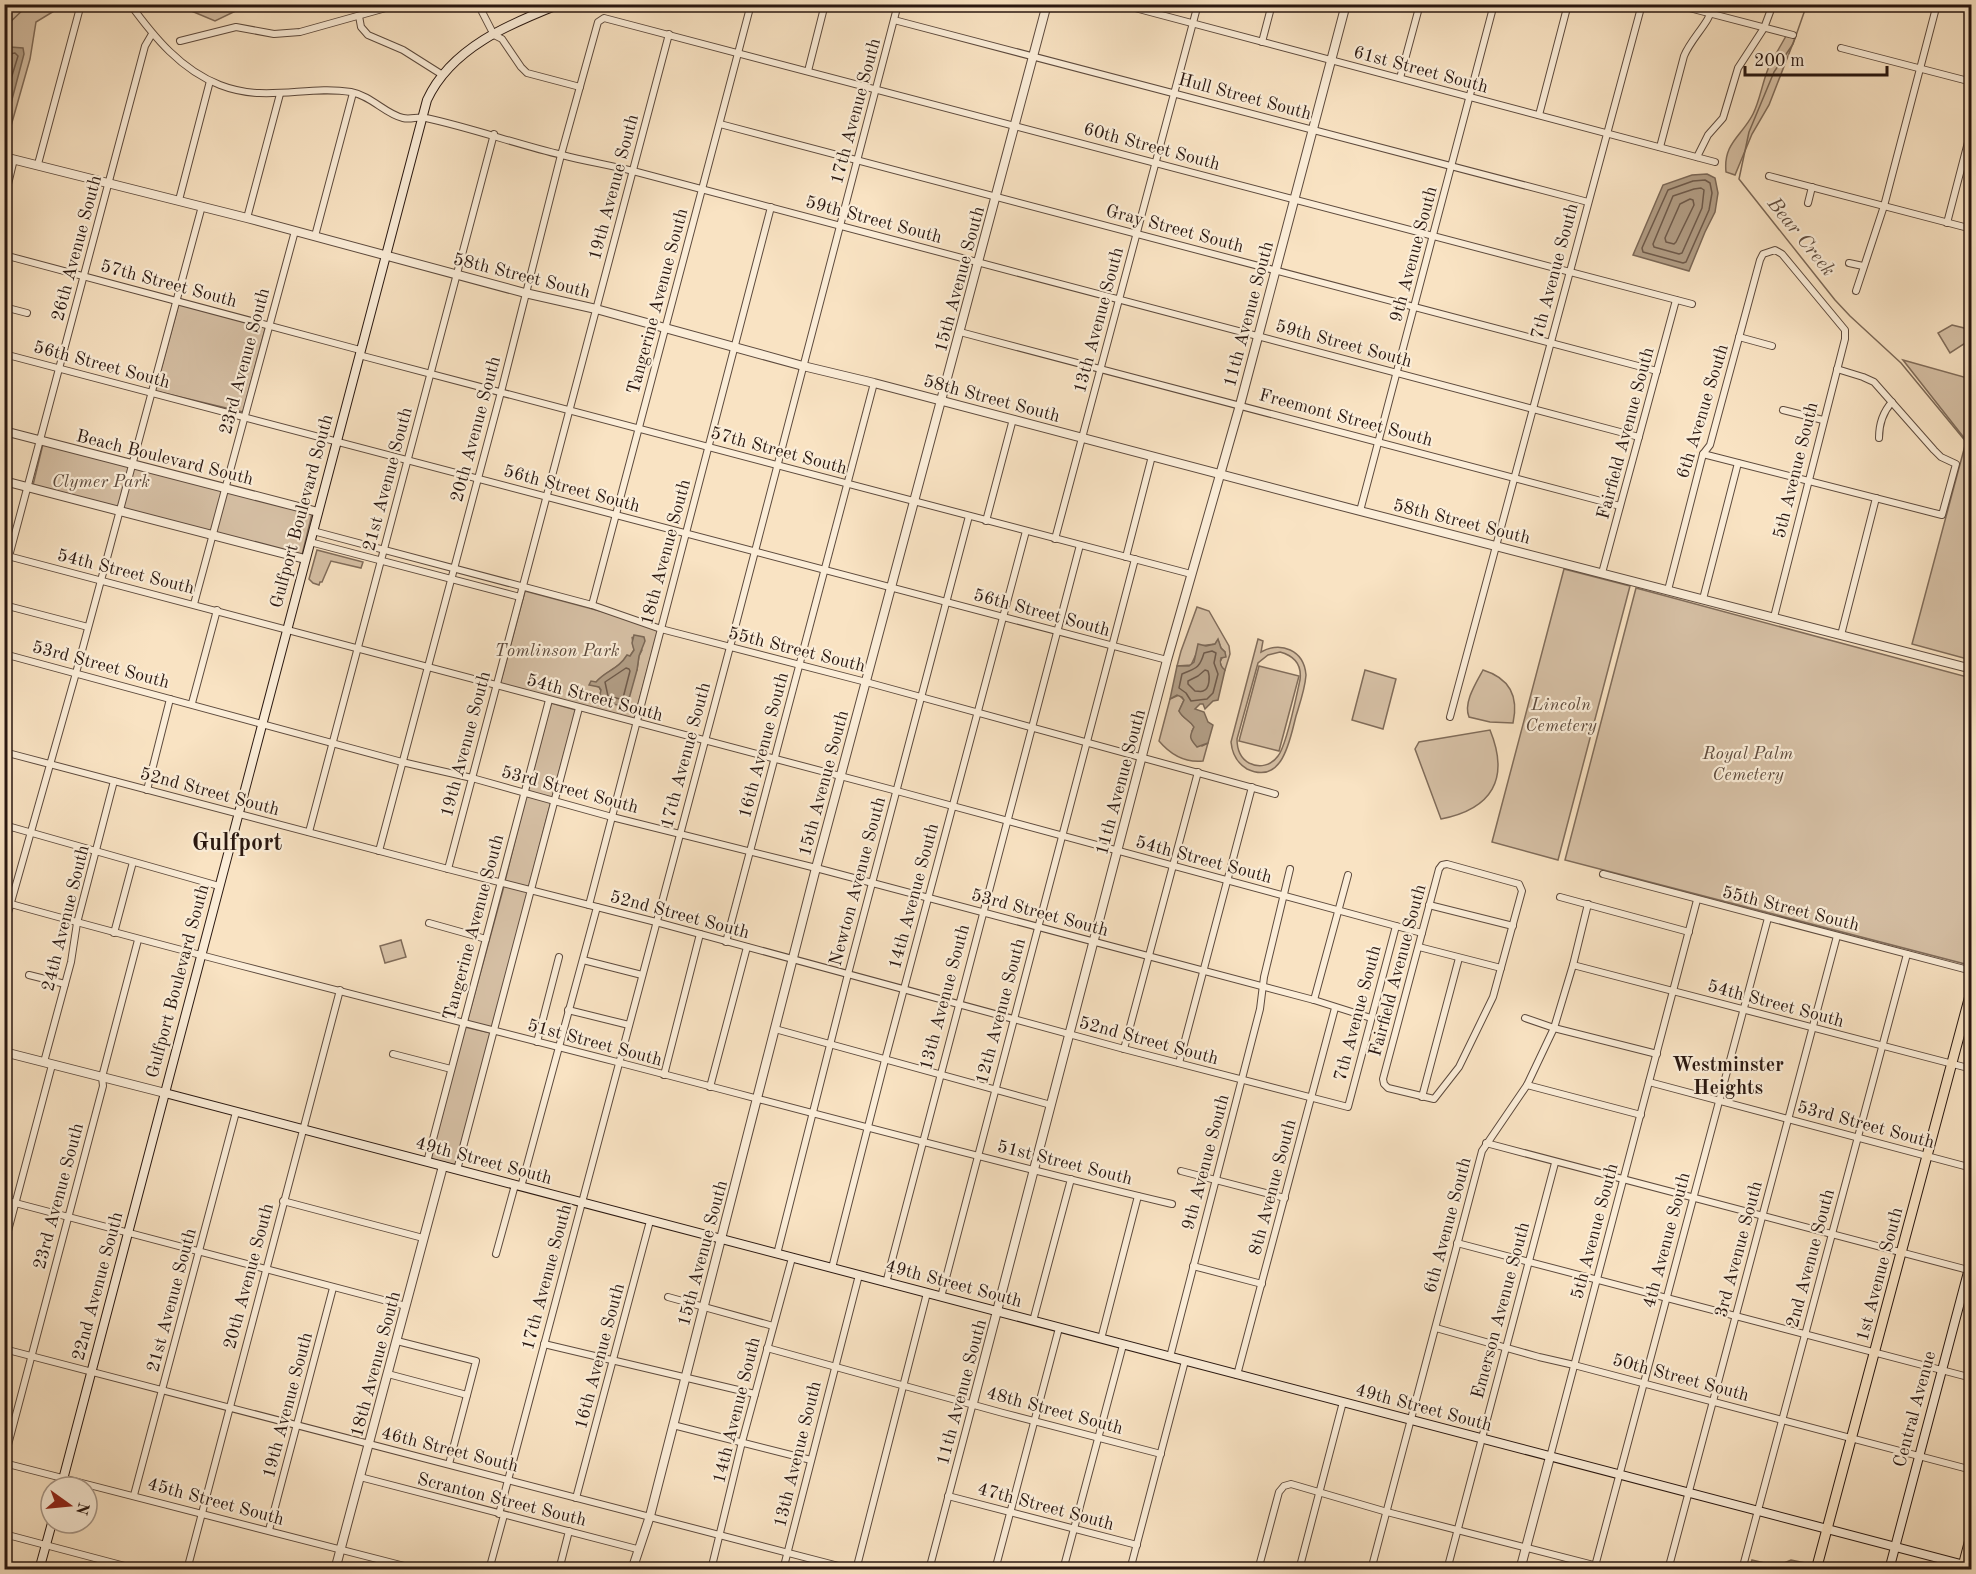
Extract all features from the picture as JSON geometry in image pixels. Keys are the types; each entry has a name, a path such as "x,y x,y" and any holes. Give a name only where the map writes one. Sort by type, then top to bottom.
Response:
{"main road":[{"name":"Gulfport Boulevard South","path":"165,1093 427,100 441,74 461,56 517,21 560,4"},
{"name":"1st Avenue South","path":"1816,1569 1971,988"},
{"name":"49th Street South","path":"165,1093 1965,1567"},
{"name":"22nd Avenue South","path":"65,1475 165,1093"},
{"name":"Central Avenue","path":"1889,1569 1970,1270 1971,1257"},
{"path":"1965,1567 1971,1532"},
{"path":"39,1569 49,1535"}],"street":[{"path":"38,164 81,4"},
{"name":"59th Street South","path":"130,4 152,34 176,57 210,81 238,91 280,94 328,90 353,93 374,101 404,118 422,117 494,134 561,154 771,207 1639,437"},
{"path":"180,41 236,27 274,34 300,32 400,4"},
{"path":"478,4 494,35 502,39 521,68 527,73 580,87"},
{"name":"Tangerine Avenue South","path":"592,605 751,4"},
{"path":"807,71 825,4"},
{"name":"17th Avenue South","path":"489,1569 508,1479 730,647 898,4"},
{"name":"15th Avenue South","path":"632,1569 650,1516 840,776 1047,4"},
{"name":"61st Street South","path":"1120,4 1716,162"},
{"name":"13th Avenue South","path":"1055,539 1198,4"},
{"path":"1262,42 1272,4"},
{"name":"11th Avenue South","path":"929,1569 1167,660 1240,405 1346,4"},
{"path":"1400,78 1420,4"},
{"name":"9th Avenue South","path":"1360,511 1494,4"},
{"path":"1539,115 1568,4"},
{"name":"7th Avenue South","path":"1450,717 1642,4"},
{"path":"1674,4 1793,35"},
{"path":"1660,147 1684,56 1712,14 1714,4"},
{"path":"1697,157 1708,135 1722,118 1738,68 1764,28 1773,4"},
{"path":"1856,291 1884,206 1937,4"},
{"path":"359,16 361,27 368,35 404,50 441,74"},
{"name":"60th Street South","path":"604,18 1692,304"},
{"name":"20th Avenue South","path":"379,851 501,392 561,154 598,22 604,18"},
{"name":"Hull Street South","path":"894,20 1588,202"},
{"name":"26th Avenue South","path":"4,576 7,555 40,441 145,46 152,34"},
{"name":"19th Avenue South","path":"448,869 669,34"},
{"path":"1840,48 1971,82"},
{"path":"179,200 210,81"},
{"path":"315,236 353,93"},
{"path":"247,218 280,94"},
{"name":"Gray Street South","path":"720,124 1657,371"},
{"path":"1947,223 1971,127"},
{"name":"21st Avenue South","path":"309,832 494,134"},
{"name":"58th Street South","path":"4,157 179,200 525,293 596,309 803,366 874,382 1971,669"},
{"path":"4,201 14,159"},
{"path":"1769,176 1971,229"},
{"path":"1808,203 1812,188"},
{"path":"4,927 101,582 202,206"},
{"name":"18th Avenue South","path":"589,905 771,207"},
{"name":"23rd Avenue South","path":"194,604 295,231"},
{"name":"5th Avenue South","path":"1773,617 1845,330 1782,254 1775,250"},
{"name":"6th Avenue South","path":"1668,590 1703,454 1710,446 1760,260 1763,254 1775,250"},
{"name":"57th Street South","path":"4,255 269,325 430,374 1191,574"},
{"path":"1849,262 1863,266"},
{"name":"Fairfield Avenue South","path":"1602,573 1676,300"},
{"path":"4,307 27,313"},
{"name":"Freemont Street South","path":"960,332 1620,506"},
{"path":"1739,337 1772,346"},
{"name":"56th Street South","path":"4,354 1167,660"},
{"path":"1703,454 1942,515 1956,464 1941,457 1934,450 1874,382 1863,376 1837,369"},
{"name":"16th Avenue South","path":"726,942 874,382"},
{"path":"1879,438 1882,417 1892,402"},
{"path":"1783,410 1823,420"},
{"path":"986,521 1013,419"},
{"name":"Beach Boulevard South","path":"4,431 318,512"},
{"path":"1126,557 1152,456"},
{"path":"1703,599 1738,463"},
{"path":"4,482 305,559"},
{"path":"1841,635 1876,498"},
{"name":"Newton Avenue South","path":"777,1254 969,516"},
{"name":"55th Street South","path":"313,531 592,605 661,629 866,682 1275,794"},
{"name":"14th Avenue South","path":"832,1268 885,1059 1026,531"},
{"path":"310,542 520,597"},
{"name":"13th Avenue South","path":"886,1282 1080,545"},
{"name":"54th Street South","path":"7,555 101,582 217,610 1422,933"},
{"name":"12th Avenue South","path":"941,1297 1135,559"},
{"path":"4,605 88,627"},
{"path":"192,704 217,610"},
{"name":"53rd Street South","path":"4,654 402,762 472,778 612,817 816,868 1314,1000 1371,1018"},
{"path":"147,790 170,699"},
{"name":"Tangerine Avenue South","path":"427,1162 549,700"},
{"path":"457,1170 579,708"},
{"name":"52nd Street South","path":"4,752 502,883 656,921 1179,1064 1348,1107"},
{"path":"1125,1049 1198,772"},
{"name":"24th Avenue South","path":"4,1246 48,1064 71,962 77,923 114,781"},
{"path":"1179,1064 1252,787"},
{"path":"4,825 219,886"},
{"path":"114,933 133,862"},
{"name":"Fairfield Avenue South","path":"1422,1097 1388,1088 1383,1084 1383,1079 1439,869 1442,865 1447,864 1519,884 1522,887 1513,926"},
{"name":"9th Avenue South","path":"1170,1357 1260,1009 1262,988 1290,868"},
{"name":"55th Street South","path":"1603,874 1971,972"},
{"path":"1314,1000 1348,875"},
{"path":"1560,897 1689,932"},
{"name":"5th Avenue South","path":"1520,1569 1697,900"},
{"name":"51st Street South","path":"11,904 138,940 340,990 868,1129 1172,1204"},
{"name":"6th Avenue South","path":"1371,1569 1482,1150 1527,1085 1554,1028 1574,965 1588,904"},
{"path":"1430,905 1513,926 1493,997 1459,1067 1434,1099 1422,1097 1459,958"},
{"path":"496,1254 518,1186 597,907"},
{"name":"4th Avenue South","path":"1595,1567 1768,918"},
{"path":"429,924 486,939"},
{"name":"7th Avenue South","path":"1348,1107 1396,926"},
{"path":"664,1075 700,934"},
{"name":"3rd Avenue South","path":"1668,1569 1837,936"},
{"name":"23rd Avenue South","path":"4,1462 103,1086 102,1077 138,940"},
{"path":"710,1087 747,947"},
{"path":"1419,947 1501,968"},
{"name":"2nd Avenue South","path":"1742,1569 1907,954"},
{"path":"537,1042 559,957"},
{"path":"583,960 642,975"},
{"name":"54th Street South","path":"1574,965 1971,1069"},
{"path":"29,975 65,984"},
{"name":"20th Avenue South","path":"187,1569 340,990"},
{"name":"8th Avenue South","path":"1238,1375 1335,1008"},
{"path":"568,1010 629,1025"},
{"path":"1525,1018 1554,1028 1657,1054"},
{"path":"775,1029 1051,1105"},
{"name":"49th Street South","path":"4,1052 165,1093"},
{"path":"393,1054 452,1069"},
{"name":"53rd Street South","path":"1649,1082 1971,1168"},
{"path":"1527,1085 1641,1115"},
{"name":"21st Avenue South","path":"134,1496 236,1112"},
{"path":"1486,1143 1970,1270"},
{"name":"Emerson Avenue South","path":"1447,1569 1555,1162"},
{"name":"18th Avenue South","path":"335,1569 442,1166"},
{"path":"1180,1171 1284,1198"},
{"path":"1033,1321 1071,1179"},
{"path":"1101,1339 1138,1196"},
{"path":"4,1200 406,1306"},
{"path":"283,1201 423,1238"},
{"name":"16th Avenue South","path":"576,1498 650,1221"},
{"path":"1457,1242 1971,1378"},
{"name":"14th Avenue South","path":"711,1569 742,1442 792,1258"},
{"path":"1193,1266 1262,1284"},
{"name":"13th Avenue South","path":"783,1569 859,1275"},
{"name":"19th Avenue South","path":"269,1530 333,1287"},
{"path":"855,1569 927,1293"},
{"path":"668,1297 773,1326"},
{"path":"995,1569 1059,1328"},
{"name":"50th Street South","path":"1436,1328 1971,1470"},
{"path":"397,1341 476,1361 449,1464"},
{"path":"544,1344 755,1394"},
{"path":"1063,1569 1123,1345"},
{"name":"48th Street South","path":"767,1348 1161,1454"},
{"name":"46th Street South","path":"4,1349 855,1569"},
{"path":"1130,1569 1185,1361"},
{"path":"388,1374 467,1395"},
{"path":"1299,1569 1343,1402"},
{"path":"673,1425 811,1460"},
{"name":"45th Street South","path":"4,1462 53,1475"},
{"name":"Scranton Street South","path":"360,1477 637,1549"},
{"path":"1258,1569 1279,1491 1291,1484 1387,1512 1595,1567 1612,1569"},
{"name":"45th Street South","path":"99,1487 420,1569"},
{"name":"47th Street South","path":"948,1496 1137,1545"},
{"path":"559,1569 569,1531"},
{"path":"4,1534 140,1569"}],"green space":[{"path":"20,5 64,5 36,22 30,59 5,147 5,16"},
{"path":"181,5 248,5 215,21"},
{"path":"1786,36 1795,38 1769,105 1752,134 1735,175 1726,172 1727,154 1730,147 1749,122 1768,69"},
{"path":"179,303 266,326 243,412 155,391"},
{"path":"1952,325 1964,328 1970,340 1950,353 1938,333"},
{"path":"1903,360 1971,379 1971,414 1965,439"},
{"path":"1971,423 1972,660 1912,644"},
{"name":"Clymer Park","path":"43,444 312,514 302,555 33,485"},
{"path":"317,550 363,562 361,568 331,561 322,582 319,585 313,583 309,579"},
{"name":"Lincoln Cemetery","path":"1564,569 1630,586 1558,860 1492,842"},
{"name":"Royal Palm Cemetery","path":"1636,588 1971,678 1972,957 1969,965 1565,860"},
{"name":"Tomlinson Park","path":"525,591 615,615 658,630 634,720 500,684","holes":["632,637 642,650 637,670 601,691 594,685 627,656 630,656 634,650"]},
{"path":"1197,607 1209,611 1229,646 1230,654 1225,670 1220,662 1225,652 1218,640 1215,644 1200,646 1191,665 1177,666"},
{"path":"1258,639 1263,641 1261,652 1276,647 1296,654 1304,666 1305,685 1287,747 1277,766 1259,773 1247,769 1240,764 1231,742","holes":["1280,652 1296,662 1300,670 1300,680 1288,732 1281,750 1272,762 1261,766 1253,765 1241,756 1237,739 1258,663 1268,655"]},
{"path":"1259,666 1299,676 1279,751 1239,741"},
{"path":"1365,670 1396,679 1383,729 1352,720"},
{"path":"1483,670 1500,678 1510,689 1514,704 1513,723 1490,722 1469,717 1469,699"},
{"path":"1179,695 1184,700 1179,711 1194,727 1192,731 1202,746 1208,743 1203,761 1190,761 1178,757 1159,741 1170,699"},
{"path":"551,703 576,710 552,798 528,791"},
{"path":"1490,730 1496,747 1498,763 1497,777 1492,789 1473,808 1441,819 1415,749 1419,742"},
{"path":"526,796 551,802 529,887 505,881"},
{"path":"504,886 528,892 492,1028 467,1022"},
{"path":"401,940 406,957 385,963 380,946"},
{"path":"465,1027 491,1033 454,1165 433,1161 431,1158"},
{"path":"1752,1560 1777,1566 1791,1560 1806,1563 1805,1569 1749,1569"}],"water":[{"path":"10,47 23,48 24,54 10,107 5,108 5,51"},
{"path":"1707,174 1715,178 1718,193 1715,212 1689,271 1633,255 1663,185 1692,175"},
{"path":"634,635 644,637 645,641 627,706 611,704 599,699 601,690 599,687 589,685 591,681 596,682 620,664 627,655 630,656 634,650 632,643"},
{"path":"1218,639 1225,652 1226,657 1221,658 1220,662 1225,670 1218,700 1213,701 1205,709 1203,704 1200,704 1195,709 1204,712 1208,722 1213,725 1208,743 1197,747 1191,737 1194,727 1179,711 1184,700 1177,695 1170,699 1177,666 1189,666 1194,662 1198,644 1206,646 1215,644"}],"waterway":[{"path":"4,28 29,4"},
{"name":"Bear Creek","path":"1807,4 1793,44 1774,72 1749,132 1739,179 1835,300 1901,363 1972,449"}],"district":[{"name":"Gulfport","path":"237,842"},
{"name":"Westminster Heights","path":"1728,1076"}]}
